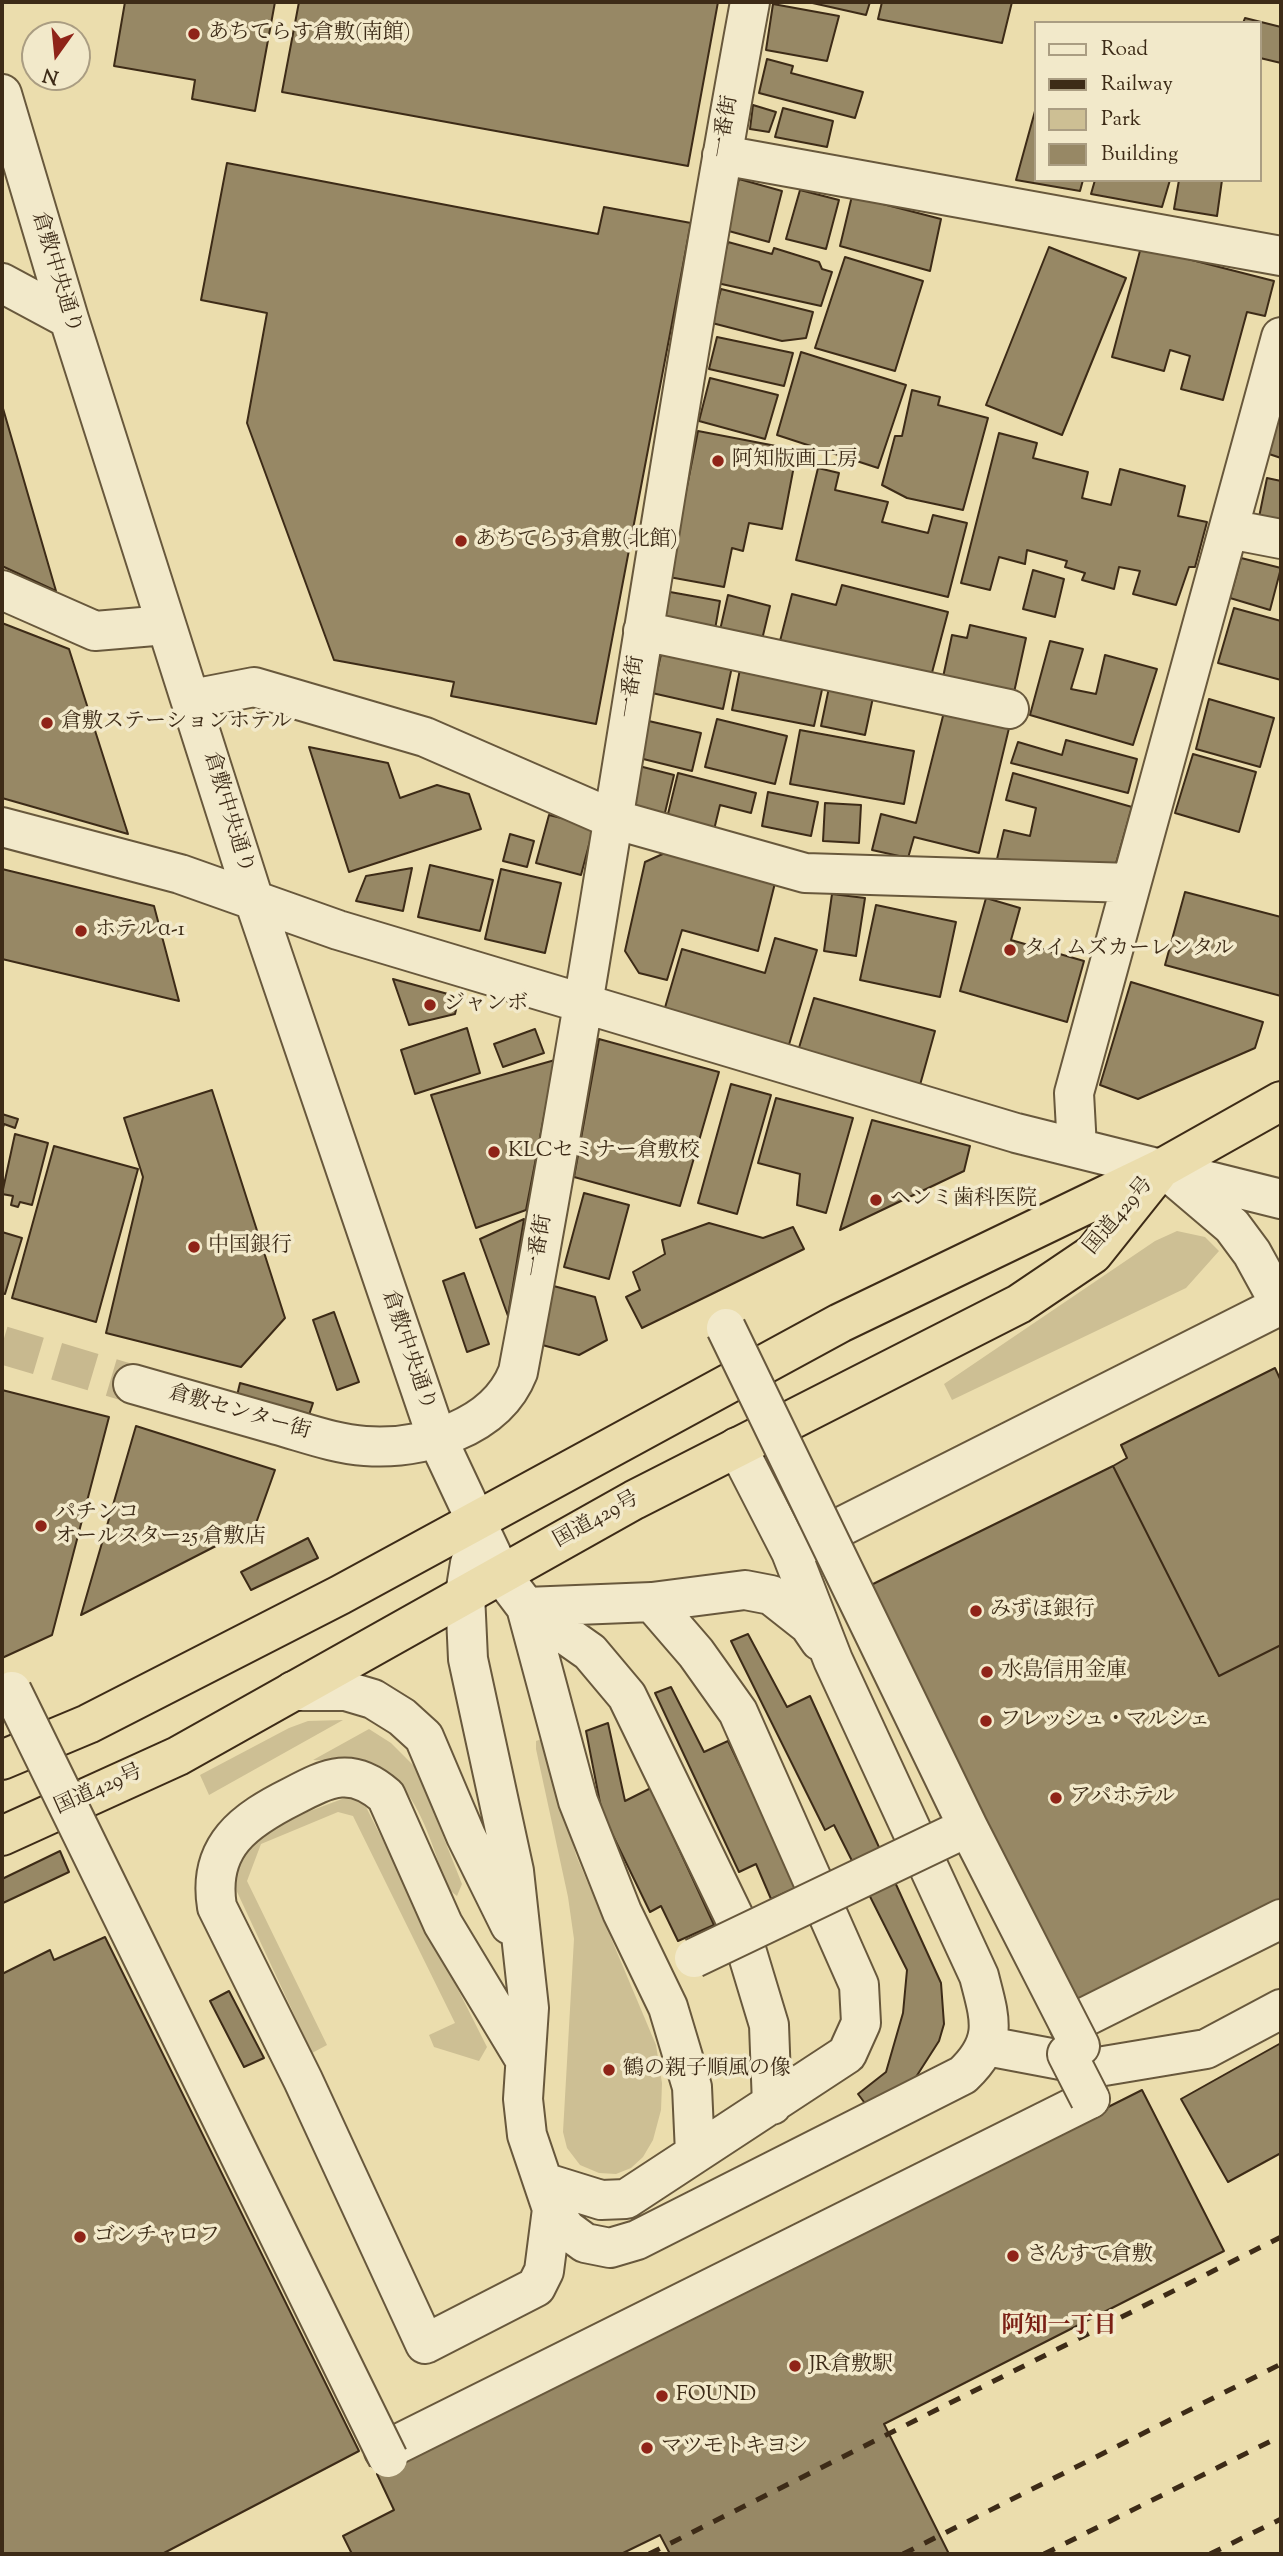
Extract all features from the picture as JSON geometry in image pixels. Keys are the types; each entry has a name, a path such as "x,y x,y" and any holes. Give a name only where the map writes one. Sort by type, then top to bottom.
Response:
{"highway":[{"name":"国道429号","path":"2,1760 88,1724 476,1523 840,1323 1162,1168 1281,1101"},
{"name":"国道429号","path":"2,1836 178,1756 501,1574 737,1447 966,1332 1040,1290 1093,1254 1162,1168"}],"street":[{"name":"一番街","path":"518,1372 584,1006 643,631 750,2"},
{"name":"倉敷中央通り","path":"2,94 69,319 254,900 437,1438 501,1574 526,1607"},
{"path":"722,155 1281,256"},
{"path":"2,283 69,319"},
{"path":"1077,1148 1074,1093 1281,337"},
{"path":"1229,528 1281,539"},
{"path":"2,590 95,631 166,625"},
{"path":"643,631 1009,709"},
{"path":"192,699 254,687 425,737 613,819 805,873 1131,883"},
{"path":"2,827 180,874 338,930 584,1006 1077,1148 1281,1199"},
{"path":"791,1552 1281,1306 1232,1226 1162,1168"},
{"path":"12,1691 376,2460 743,2281 1090,2099 1067,2054 1080,2046 968,1827 726,1328"},
{"name":"倉敷センター街","path":"133,1384 346,1444 391,1447 437,1438 493,1410 512,1389 518,1372"},
{"path":"476,1523 465,1594 468,1659 514,1871 529,2008 523,2099 527,2135 547,2195 566,2229 585,2243 610,2248 637,2241 963,2075 987,2046 990,2019 979,1976 833,1660 791,1552 737,1447"},
{"path":"526,1607 652,1602 745,1590 771,1595 809,1625 833,1660"},
{"path":"547,2195 601,2200 626,2199 847,2054 861,2022 859,1985 738,1712 696,1653 652,1602"},
{"path":"526,1607 590,1652 627,1696 740,1929 769,2025 772,2105"},
{"path":"526,1607 579,1801 622,1912 668,2007 692,2087 695,2153"},
{"path":"293,1691 346,1691 373,1699 402,1717 424,1737 466,1836 521,1946"},
{"path":"525,2060 443,1924 386,1796 373,1784 355,1777 332,1778 254,1816 241,1827 218,1869 214,1891 217,1907 303,2080 425,2344 536,2287 544,2271 547,2195"},
{"path":"694,1958 968,1827"},
{"path":"1069,2025 1281,1919"},
{"path":"987,2046 1098,2067 1206,2049 1281,2009"}],"green space":[{"path":"1177,1231 1205,1237 1219,1251 1186,1288 952,1400 944,1384 1155,1241"},
{"path":"343,1720 209,1795 200,1775 289,1728 308,1721"},
{"path":"369,1729 391,1743 416,1768 462,1884 457,1896 448,1889 420,1815 398,1783 384,1771 360,1761 313,1760"},
{"path":"542,1739 576,1855 656,2045 662,2083 661,2110 653,2140 643,2157 631,2168 616,2174 599,2173 580,2165 567,2148 563,2132 574,1939 568,1897 536,1749 536,1741"},
{"path":"350,1796 363,1801 487,2047 479,2061 434,2047 429,2035 455,2023 353,1816 338,1812 261,1844 247,1881 327,2045 312,2053 232,1881 254,1832"}],"building":[{"name":"あちてらす倉敷(南館)","path":"125,2 275,2 255,111 192,99 195,80 114,66"},
{"path":"299,2 718,2 688,166 282,92"},
{"path":"808,2 870,2 866,15"},
{"path":"882,2 1012,2 1002,43 878,19"},
{"path":"773,4 839,16 827,61 766,50"},
{"path":"1262,22 1281,27 1281,63 1262,58"},
{"path":"767,59 793,66 791,73 863,92 855,118 759,93"},
{"path":"753,105 776,112 769,132 750,129"},
{"path":"783,108 833,121 827,147 775,137"},
{"path":"1034,115 1034,182 1082,182 1080,191 1016,180"},
{"name":"あちてらす倉敷(北館)","path":"227,163 598,234 604,207 691,223 596,724 451,696 454,682 334,660 247,423 267,313 201,300"},
{"path":"739,179 782,191 769,242 725,230"},
{"path":"1094,182 1169,182 1162,207 1091,194"},
{"path":"1179,182 1222,182 1217,216 1174,209"},
{"path":"800,190 839,200 826,249 786,239"},
{"path":"852,196 941,219 930,271 840,246"},
{"path":"728,242 772,254 774,248 819,262 822,269 832,272 821,306 717,283"},
{"path":"1049,247 1126,278 1062,435 986,405"},
{"path":"1141,247 1274,281 1265,316 1247,312 1223,400 1181,389 1190,356 1170,350 1164,371 1112,357"},
{"path":"845,257 923,281 895,371 815,348"},
{"path":"721,289 813,312 806,338 782,341 712,323"},
{"path":"717,337 793,353 784,386 709,369"},
{"path":"801,352 906,385 878,468 777,435"},
{"path":"710,378 778,395 765,439 699,421"},
{"path":"912,390 940,397 938,405 988,418 963,510 907,498 882,485 895,436 902,436"},
{"path":"1281,392 1281,458 1260,451"},
{"path":"2,405 56,591 2,566"},
{"path":"698,431 797,450 782,529 749,523 743,551 732,548 724,587 669,577"},
{"path":"999,433 1037,443 1033,458 1088,472 1082,498 1111,505 1120,469 1185,486 1178,516 1207,522 1195,567 1189,567 1176,605 1133,594 1140,571 1119,567 1114,589 1082,580 1085,573 1065,567 1067,561 1027,550 1025,564 999,557 990,590 961,583"},
{"path":"818,468 839,473 835,490 888,502 882,522 928,533 933,515 967,523 948,597 796,560"},
{"path":"1267,478 1281,481 1281,527 1258,522"},
{"path":"1241,558 1281,568 1270,610 1230,598"},
{"path":"1033,570 1064,579 1055,617 1023,609"},
{"path":"842,585 948,612 929,684 779,645 792,594 836,605"},
{"path":"659,590 720,601 714,635 653,624"},
{"path":"728,595 770,606 760,648 718,639"},
{"path":"1234,608 1281,621 1281,680 1218,663"},
{"name":"倉敷ステーションホテル","path":"2,623 69,649 128,834 2,798"},
{"path":"970,625 1026,638 1013,697 942,682 952,635 967,638"},
{"path":"1050,641 1083,649 1071,689 1096,694 1105,655 1157,669 1133,745 1030,715"},
{"path":"663,646 733,662 723,709 652,693"},
{"path":"742,659 825,676 814,726 732,710"},
{"path":"831,678 875,688 865,735 821,726"},
{"path":"1209,699 1274,718 1260,767 1196,749"},
{"path":"945,708 1010,724 979,853 914,837 908,858 872,850 881,814 916,823"},
{"path":"640,719 701,733 692,771 631,756"},
{"path":"717,719 787,736 775,784 705,767"},
{"path":"800,730 914,751 904,804 790,784"},
{"path":"1066,740 1137,759 1128,793 1011,763 1018,742 1062,755"},
{"path":"309,747 388,763 400,798 437,785 469,794 481,829 349,872"},
{"path":"1193,754 1256,772 1239,832 1175,813"},
{"path":"639,766 674,775 662,825 626,816"},
{"path":"678,773 756,793 751,813 720,805 713,834 666,822"},
{"path":"1013,773 1132,807 1115,867 997,859 1004,830 1030,836 1036,808 1006,800"},
{"path":"768,792 818,802 811,836 762,826"},
{"path":"825,803 861,805 859,843 823,841"},
{"path":"549,815 594,826 581,875 536,863"},
{"path":"510,834 534,841 527,867 503,861"},
{"path":"676,848 776,879 758,951 682,930 667,980 639,973 625,951 645,862"},
{"path":"430,865 493,880 480,931 418,917"},
{"path":"412,868 403,911 356,901 366,876"},
{"name":"ホテルα-1","path":"2,869 154,906 179,1001 2,959"},
{"path":"501,869 561,883 545,953 485,939"},
{"path":"1185,892 1281,917 1281,996 1165,965"},
{"path":"832,894 865,898 856,956 824,951"},
{"name":"タイムズカーレンタル","path":"986,898 1020,908 1011,940 1084,961 1067,1022 960,991"},
{"path":"876,905 956,922 940,997 860,980"},
{"path":"775,938 817,950 788,1048 664,1011 682,949 765,973"},
{"name":"ジャンボ","path":"393,979 459,997 455,1014 409,1025"},
{"path":"1131,982 1263,1022 1255,1048 1138,1099 1100,1085"},
{"path":"814,998 935,1031 920,1085 798,1051"},
{"path":"467,1028 480,1073 415,1094 401,1050"},
{"path":"535,1029 544,1053 503,1067 494,1044"},
{"path":"599,1039 719,1072 680,1206 574,1177"},
{"name":"KLCセミナー倉敷校","path":"555,1060 526,1210 476,1228 431,1095"},
{"path":"731,1084 771,1095 737,1214 698,1203"},
{"name":"中国銀行","path":"212,1090 285,1318 241,1367 106,1333 143,1177 124,1118"},
{"path":"776,1098 853,1118 826,1213 797,1205 800,1174 758,1163"},
{"path":"2,1114 18,1119 15,1128 4,1124 2,1131"},
{"name":"ヘンミ歯科医院","path":"872,1120 970,1146 964,1171 840,1230"},
{"path":"15,1134 48,1143 32,1205 20,1202 18,1207 11,1205 13,1196 2,1194"},
{"path":"54,1146 138,1169 96,1322 12,1298"},
{"path":"584,1193 629,1205 609,1279 564,1267"},
{"path":"524,1219 508,1316 480,1239"},
{"path":"709,1223 763,1238 793,1227 804,1249 642,1328 626,1297 640,1290 633,1272 665,1254 662,1240"},
{"path":"2,1232 22,1238 5,1294 2,1293"},
{"path":"464,1273 489,1344 467,1352 443,1281"},
{"path":"546,1284 595,1297 607,1340 579,1355 535,1343"},
{"path":"334,1312 359,1382 337,1390 313,1320"},
{"path":"1275,1368 1281,1381 1281,1645 1219,1676 1113,1466 1127,1458 1121,1445"},
{"path":"240,1383 313,1403 306,1424 235,1404"},
{"name":"パチンコ オールスター25 倉敷店","path":"2,1390 109,1417 52,1635 2,1658"},
{"path":"136,1426 275,1470 255,1526 81,1615"},
{"path":"1113,1466 1219,1676 1281,1645 1281,1914 1078,2014 869,1586"},
{"path":"308,1538 318,1558 251,1590 241,1572"},
{"path":"748,1634 787,1707 810,1696 941,1983 944,2024 939,2041 916,2077 870,2110 858,2094 886,2072 903,2013 907,1970 834,1825 825,1830 731,1641"},
{"path":"671,1687 704,1752 728,1741 798,1887 771,1899 756,1864 739,1872 655,1693"},
{"path":"608,1723 625,1801 651,1788 714,1925 678,1941 661,1906 650,1912 602,1813 586,1731"},
{"path":"60,1851 69,1872 3,1903 2,1879"},
{"path":"105,1937 359,2451 162,2554 2,2554 2,1974 50,1950 54,1960"},
{"path":"229,1991 264,2058 244,2067 210,2001"},
{"path":"1281,2043 1281,2153 1228,2182 1181,2099"},
{"name":"JR倉敷駅","path":"1142,2090 1224,2251 884,2424 949,2554 670,2554 660,2535 621,2554 352,2554 343,2536 394,2510 377,2474"}],"tunnel":[{"path":"2,1345 133,1384"}],"railway":[{"path":"649,2554 1281,2237"},
{"path":"903,2554 1281,2364"},
{"path":"1044,2554 1281,2436"},
{"path":"1210,2554 1281,2519"}],"place":[{"name":"あちてらす倉敷(南館)","path":"194,34"},
{"name":"阿知版画工房","path":"718,461"},
{"name":"あちてらす倉敷(北館)","path":"461,541"},
{"name":"倉敷ステーションホテル","path":"47,723"},
{"name":"ホテルα-1","path":"81,931"},
{"name":"タイムズカーレンタル","path":"1010,950"},
{"name":"ジャンボ","path":"430,1005"},
{"name":"KLCセミナー倉敷校","path":"494,1152"},
{"name":"ヘンミ歯科医院","path":"876,1200"},
{"name":"中国銀行","path":"194,1247"},
{"name":"パチンコ オールスター25 倉敷店","path":"41,1526"},
{"name":"みずほ銀行","path":"976,1611"},
{"name":"水島信用金庫","path":"987,1672"},
{"name":"フレッシュ・マルシェ","path":"986,1721"},
{"name":"アパホテル","path":"1056,1798"},
{"name":"鶴の親子順風の像","path":"609,2070"},
{"name":"ゴンチャロフ","path":"80,2237"},
{"name":"さんすて倉敷","path":"1013,2256"},
{"name":"JR倉敷駅","path":"795,2366"},
{"name":"FOUND","path":"662,2396"},
{"name":"マツモトキヨシ","path":"647,2448"}],"district":[{"name":"阿知一丁目","path":"1059,2328"}]}
